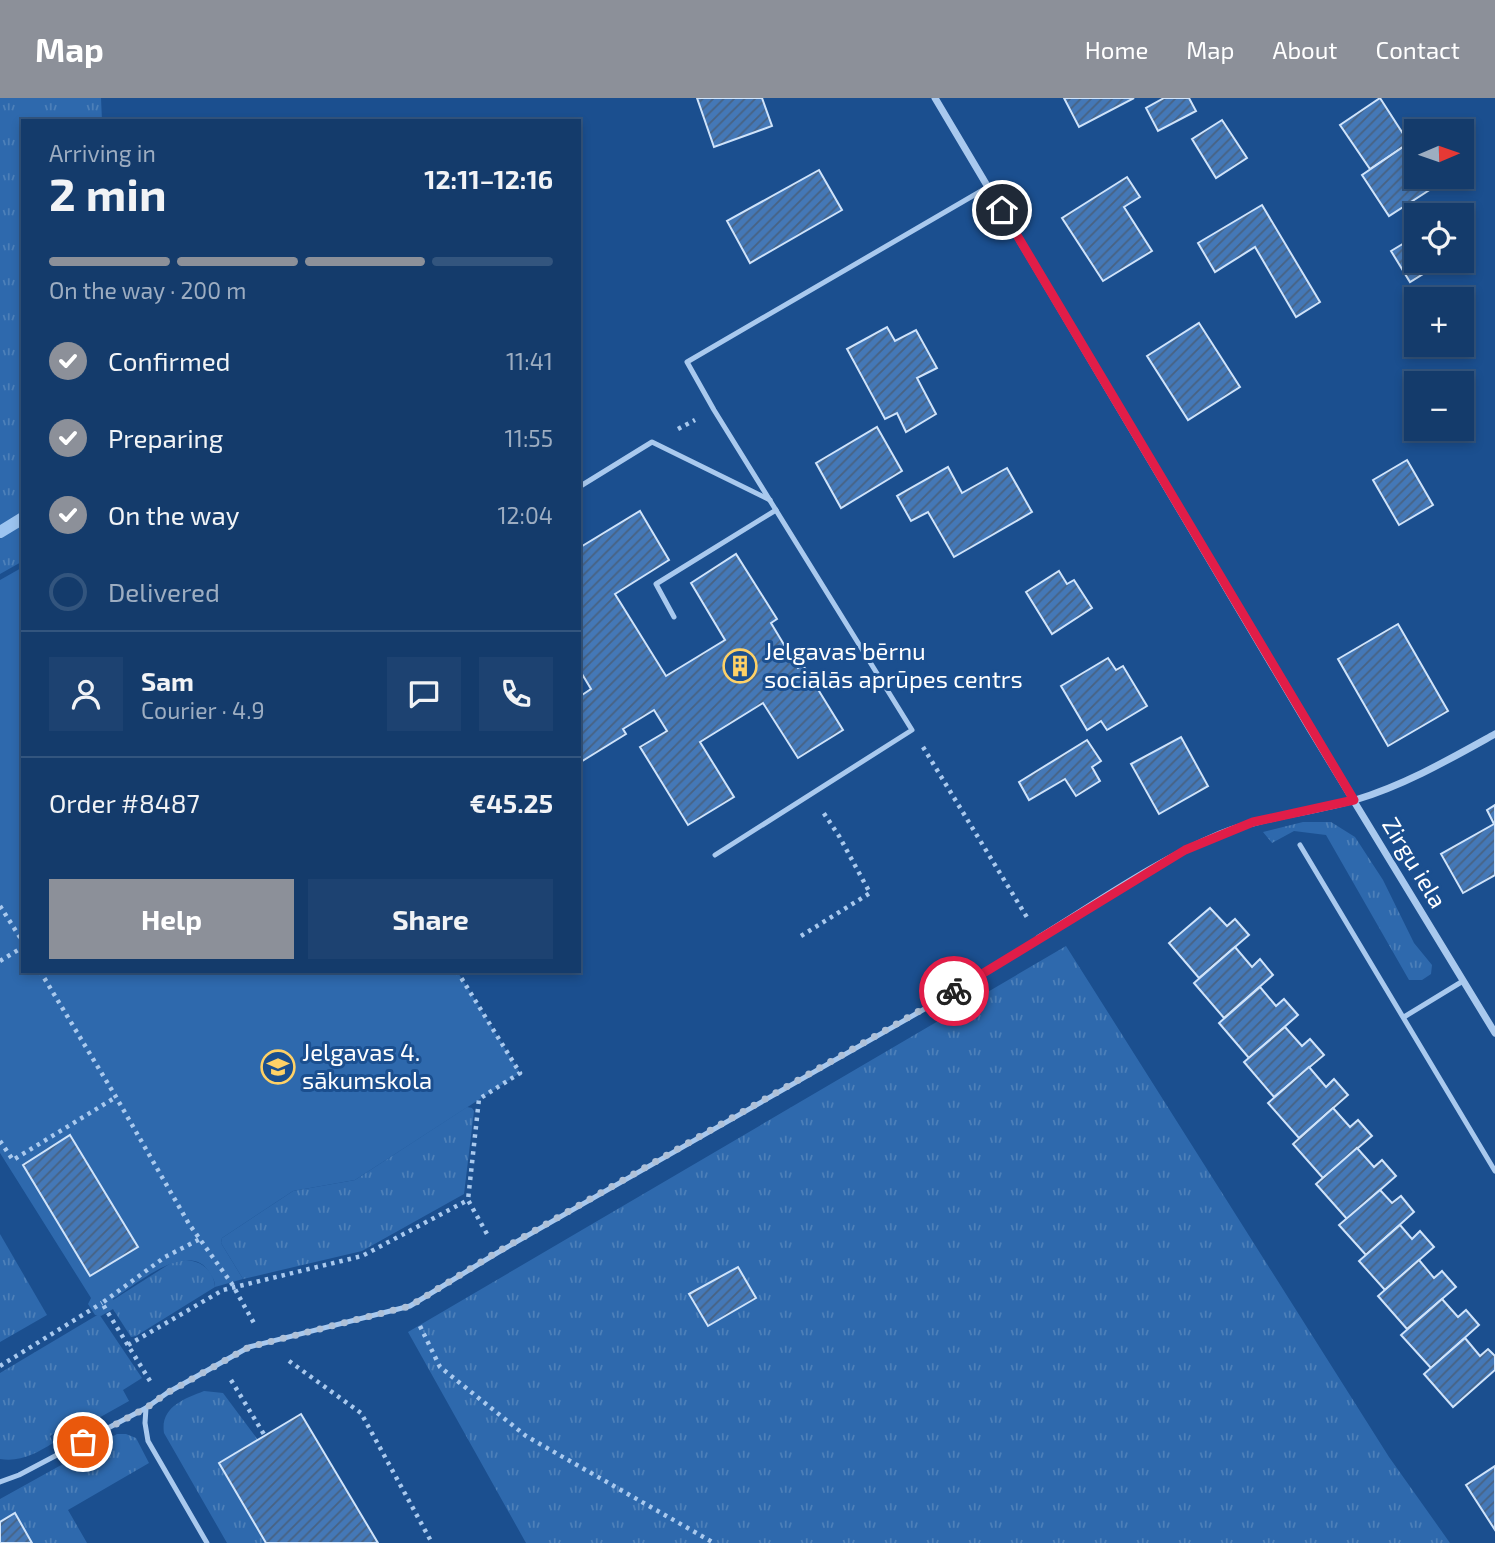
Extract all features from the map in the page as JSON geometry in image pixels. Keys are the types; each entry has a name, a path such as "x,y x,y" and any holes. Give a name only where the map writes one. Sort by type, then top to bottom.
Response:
{"street":[{"name":"Zirgu iela","path":"935,98 1495,1033"},
{"path":"1039,938 1185,850 1253,822 1354,800 1412,778 1495,734"}],"lane":[{"path":"715,855 912,730 687,362 988,187"},
{"path":"581,485 652,442 770,500"},
{"path":"674,617 656,584 776,510"},
{"path":"1300,845 1495,1171"},
{"path":"0,1482 19,1475 146,1408 249,1347 410,1306 497,1252 930,1006 1039,938"},
{"path":"1404,1017 1463,981"},
{"path":"146,1408 148,1441 207,1543"}],"path":[{"path":"652,442 714,410"},
{"path":"912,730 1039,938"},
{"path":"801,936 870,893 839,836"},
{"path":"0,906 21,942"},
{"path":"0,961 21,946"},
{"path":"41,973 189,1224 234,1288 266,1344 361,1413 432,1543"},
{"path":"458,973 520,1073 480,1099 468,1200 497,1252"},
{"path":"0,1140 13,1160 116,1097"},
{"path":"128,1345 223,1290 362,1256 468,1200"},
{"path":"0,1366 102,1303 165,1257 200,1239"},
{"path":"102,1303 161,1398"},
{"path":"410,1306 440,1367 526,1436 714,1543"},
{"path":"221,1364 265,1436"}],"green space":[{"path":"0,98 101,98 102,119 21,119 21,562 0,574"},
{"path":"21,568 21,973 458,973 520,1073 355,1180 293,1191 222,1238 221,1243 243,1279 215,1287 212,1276 200,1263 189,1260 176,1262 148,1276 113,1299 113,1309 101,1316 95,1315 88,1304 91,1298 0,1153 0,580"},
{"path":"1303,822 1331,822 1355,837 1383,880 1414,943 1432,965 1431,974 1422,980 1409,980 1326,835 1294,831 1272,843 1263,832"},
{"path":"1066,946 1389,1457 1450,1543 526,1543 408,1332"},
{"path":"467,1107 474,1111 464,1194 362,1251 243,1279 221,1243 222,1238 293,1191 355,1180"},
{"path":"0,1234 47,1315 0,1342"},
{"path":"174,1261 197,1262 206,1268 215,1287 131,1337 113,1309 113,1300"},
{"path":"99,1314 142,1378 123,1390 129,1401 79,1429 73,1422 50,1436 53,1443 34,1454 15,1459 0,1459 0,1373"},
{"path":"204,1391 223,1393 258,1440 219,1464 266,1543 227,1543 164,1433 164,1424 170,1410"},
{"path":"117,1434 136,1438 149,1463 68,1510 87,1543 32,1543 15,1514 0,1522 0,1499"}],"building":[{"path":"697,98 762,98 772,126 714,147"},
{"path":"1064,98 1134,98 1079,127"},
{"path":"1164,98 1189,98 1196,111 1158,131 1146,108"},
{"path":"1380,98 1404,135 1404,146 1370,169 1340,125"},
{"path":"1222,120 1247,158 1216,178 1192,139"},
{"path":"1403,147 1404,189 1431,189 1409,203 1404,203 1404,206 1389,216 1362,175"},
{"path":"819,170 842,210 750,263 727,221"},
{"path":"1127,177 1140,197 1124,207 1152,251 1103,281 1062,218"},
{"path":"1262,205 1320,302 1296,317 1255,247 1215,272 1198,243"},
{"path":"1404,243 1404,272 1391,251"},
{"path":"1404,273 1425,273 1410,282"},
{"path":"1199,323 1240,387 1188,420 1147,356"},
{"path":"887,327 895,341 916,330 937,368 917,378 936,414 906,432 897,413 885,419 847,349"},
{"path":"877,427 902,471 841,508 816,463"},
{"path":"1407,460 1433,505 1399,525 1373,480"},
{"path":"948,467 962,493 1007,468 1032,512 954,557 928,512 911,521 897,496"},
{"name":"Jelgavas bērnu sociālās aprūpes centrs","path":"640,511 669,560 615,594 666,676 725,640 691,583 736,554 777,619 771,623 798,668 803,665 843,730 798,758 763,703 700,742 734,797 688,825 640,747 667,731 654,710 623,729 626,734 581,762 581,696 591,689 581,672 581,547"},
{"path":"1059,571 1067,584 1074,580 1092,608 1052,634 1026,592"},
{"path":"1398,624 1448,711 1388,746 1338,659"},
{"path":"1108,658 1116,670 1123,666 1147,706 1107,730 1101,721 1087,730 1061,686"},
{"path":"1181,737 1208,786 1159,814 1131,764"},
{"path":"1087,740 1101,761 1092,767 1100,781 1076,796 1065,779 1029,800 1019,782"},
{"path":"1495,805 1495,875 1463,893 1441,854 1494,824 1487,810"},
{"path":"1210,908 1227,926 1235,919 1249,935 1199,978 1169,943"},
{"path":"1235,947 1252,967 1260,959 1273,975 1224,1018 1194,983"},
{"path":"1260,987 1276,1006 1284,999 1298,1015 1249,1058 1219,1023"},
{"path":"1285,1027 1302,1046 1310,1039 1324,1055 1274,1097 1244,1062"},
{"path":"1309,1067 1326,1087 1334,1079 1348,1095 1299,1138 1268,1103"},
{"path":"1333,1108 1350,1127 1358,1120 1372,1136 1323,1178 1293,1144"},
{"path":"70,1135 138,1247 90,1276 23,1165"},
{"path":"1357,1148 1374,1167 1382,1160 1396,1176 1347,1219 1316,1184"},
{"path":"1380,1190 1392,1203 1401,1196 1414,1212 1366,1255 1339,1225"},
{"path":"1400,1225 1412,1239 1420,1231 1434,1247 1385,1290 1359,1261"},
{"path":"1419,1260 1434,1278 1442,1271 1456,1287 1407,1329 1378,1296"},
{"path":"738,1267 756,1298 708,1326 689,1294"},
{"path":"1442,1299 1458,1317 1466,1310 1479,1325 1431,1368 1401,1335"},
{"path":"1465,1338 1480,1356 1488,1349 1495,1356 1495,1370 1453,1407 1424,1374"},
{"path":"301,1414 378,1543 266,1543 219,1463"},
{"path":"1495,1466 1495,1530 1466,1485"},
{"path":"15,1513 32,1543 0,1543 0,1522"}],"waterway":[{"path":"0,532 21,519"}],"way so far":[{"path":"83,1442 249,1347 410,1306 497,1252 954,991"}],"place":[{"name":"Jelgavas bērnu sociālās aprūpes centrs","path":"740,666"},
{"name":"Jelgavas 4. sākumskola","path":"278,1067"}],"route":[{"path":"954,991 1185,850 1253,822 1354,800 1002,210"}]}
